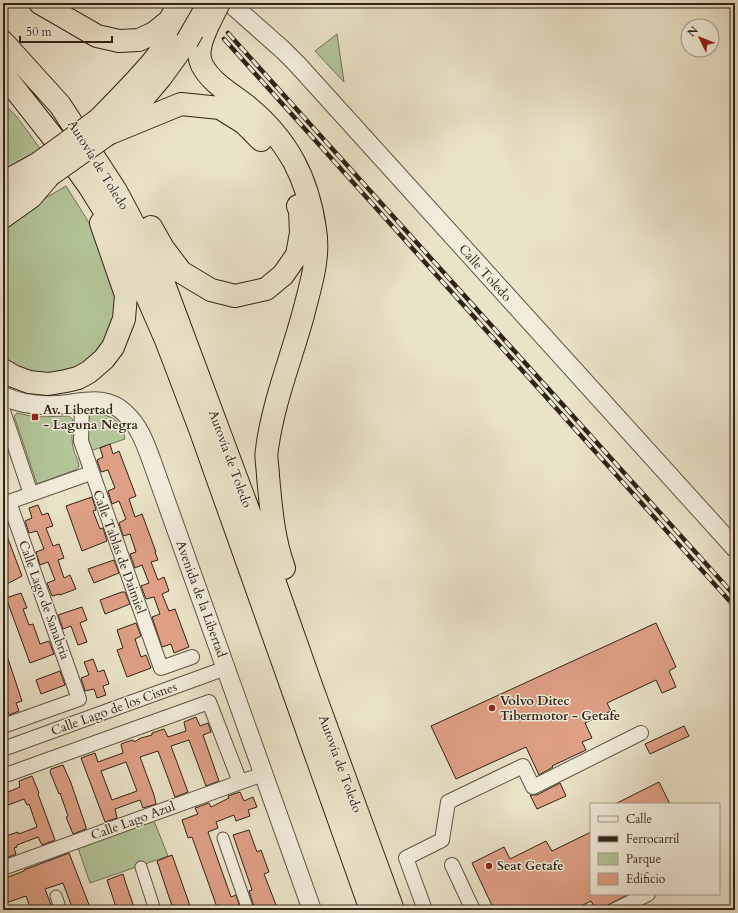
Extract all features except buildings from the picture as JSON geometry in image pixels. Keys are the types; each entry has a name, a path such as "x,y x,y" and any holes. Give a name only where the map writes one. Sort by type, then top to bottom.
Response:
{"highway":[{"path":"40,3 98,36 119,41 139,40 154,33 186,5"},
{"path":"3,203 44,169 144,97 187,41 209,3"},
{"path":"219,3 200,45 201,63 210,77 249,108 270,129 288,151 301,175 312,206 316,234 315,269 299,331 274,408 266,450 271,513 278,553 342,741 366,834"},
{"path":"103,127 138,79 167,44 186,5"},
{"name":"Autovía de Toledo","path":"3,42 60,105 116,191 161,276 268,564 393,910"},
{"name":"Autovía de Toledo","path":"3,74 32,113 67,155 89,186 122,239 166,340 205,444 371,910"},
{"path":"3,89 32,113"},
{"path":"60,105 82,121 121,177 163,248 181,272 211,290 235,296 266,289 283,275 297,255 301,233 300,211 292,187 278,163 262,140 244,123 220,108 181,104 103,127"},
{"path":"3,183 44,169"},
{"path":"3,216 31,197 44,169"},
{"path":"3,370 28,382 48,384 66,382 89,372 104,359 113,347 124,319 126,295 89,186"}],"street":[{"name":"Calle Toledo","path":"230,3 283,50 296,64 735,548"},
{"name":"Avenida de la Libertad","path":"4,404 21,403 58,405 94,400 120,408 127,414 139,431 152,459 312,910"},
{"name":"Calle Tablas de Daimiel","path":"82,402 81,441 91,473 161,668 192,657"},
{"path":"4,404 31,494"},
{"path":"6,503 91,473"},
{"name":"Calle Lago de Sanabria","path":"3,726 79,698 6,503"},
{"name":"Calle Lago de los Cisnes","path":"3,749 226,668"},
{"path":"3,776 209,702 240,782"},
{"path":"425,910 406,858 442,840 448,802 523,766 533,787 640,733"},
{"name":"Calle Lago Azul","path":"3,868 263,774"},
{"path":"223,838 248,910"},
{"path":"452,865 473,910"},
{"path":"141,867 156,910"},
{"path":"379,871 402,910"},
{"path":"615,910 646,895"},
{"path":"56,896 61,910"}],"green space":[{"path":"337,34 344,82 315,51"},
{"path":"3,103 17,117 42,151 3,174"},
{"path":"66,186 88,221 104,252 119,301 107,343 73,371 38,377 3,361 3,223"},
{"path":"17,413 35,417 69,416 73,420 72,443 79,467 75,470 37,484 14,416"},
{"path":"89,413 102,414 111,417 121,426 125,439 90,451 87,439"},
{"path":"154,821 168,856 90,883 78,848"}],"railway":[{"path":"228,33 735,596"},
{"path":"224,39 735,607"}],"place":[{"name":"Av. Libertad - Laguna Negra","path":"35,417"},
{"name":"Volvo Ditec Tibermotor - Getafe","path":"492,708"},
{"name":"Seat Getafe","path":"489,866"}]}
